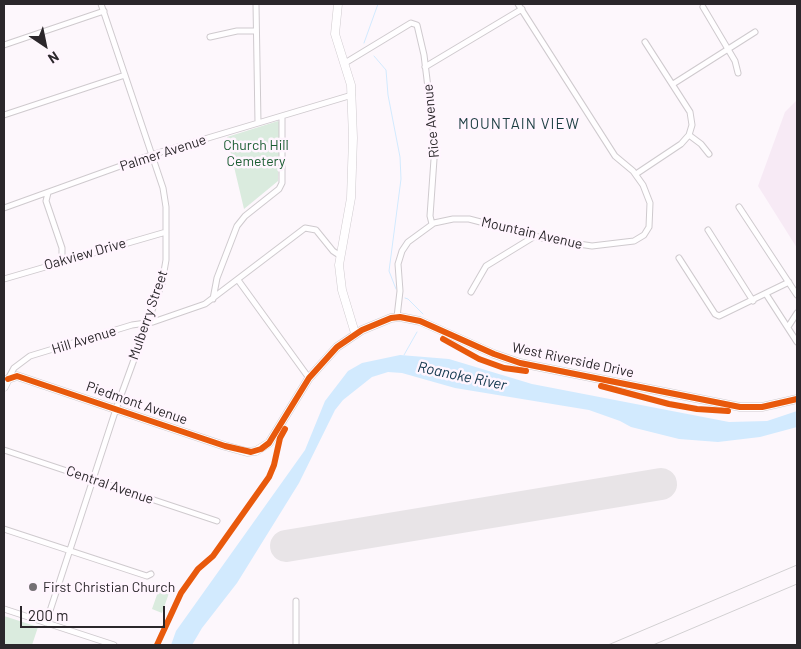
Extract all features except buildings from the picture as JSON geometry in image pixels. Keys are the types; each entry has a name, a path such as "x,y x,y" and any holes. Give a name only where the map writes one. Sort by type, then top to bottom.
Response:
{"street":[{"name":"Mulberry Street","path":"46,623 116,409 165,271 165,197 101,4"},
{"path":"256,4 258,124"},
{"path":"338,4 335,34 346,63 352,95 351,198 340,255 342,290 355,333"},
{"name":"Mountain Avenue","path":"398,317 399,257 408,242 432,224 453,219 468,219 535,236 592,246 641,238 649,226 651,211 647,193 636,174 615,156 518,4"},
{"path":"703,8 737,63 738,73"},
{"path":"426,68 522,9"},
{"path":"4,45 104,12"},
{"name":"Rice Avenue","path":"346,63 411,23 417,26 426,68 435,144 430,216 432,224"},
{"path":"210,37 237,31 256,30"},
{"path":"673,84 755,32"},
{"path":"636,174 681,144 689,135 692,125 691,115 645,42"},
{"path":"4,115 125,75"},
{"name":"Palmer Avenue","path":"4,208 151,155 352,95"},
{"path":"213,299 217,278 237,226 245,216 279,189 282,183 282,116"},
{"path":"689,135 701,144 709,154"},
{"path":"48,193 46,201 62,248 62,261"},
{"path":"739,207 797,295"},
{"name":"Hill Avenue","path":"8,380 14,368 30,356 200,306 213,299 305,228 313,228 333,251 340,255"},
{"path":"708,230 753,301"},
{"name":"Oakview Drive","path":"4,279 166,232"},
{"path":"471,292 486,266 535,236"},
{"path":"679,258 717,316 753,301 789,282"},
{"path":"238,280 309,378 332,352 355,333 398,317"},
{"path":"766,294 797,342"},
{"path":"788,327 797,313"},
{"name":"West Riverside Drive","path":"398,317 420,321 494,354 520,363 740,407 768,407 797,399"},
{"name":"Piedmont Avenue","path":"8,380 17,376 247,452 258,450 269,442 309,378"},
{"path":"4,387 8,380"},
{"name":"Central Avenue","path":"4,450 216,521"},
{"path":"4,529 148,576 151,574"},
{"path":"296,601 296,645"},
{"path":"4,610 114,645"}],"shaded area":[{"path":"797,100 797,248 758,186 785,112"}],"green space":[{"name":"Church Hill Cemetery","path":"278,121 280,123 278,181 244,209 227,137"},
{"path":"159,589 169,593 162,613 152,609"},
{"path":"4,616 38,627 32,645 4,645"}],"water":[{"name":"Roanoke River","path":"400,355 449,359 532,384 729,422 767,421 797,411 797,427 760,437 718,442 679,439 631,427 589,410 455,388 402,373 388,372 372,377 343,400 335,410 299,483 237,583 202,628 192,645 171,645 176,631 305,450 325,401 348,371 362,363"}],"waterway":[{"path":"364,43 378,4"},
{"path":"374,56 386,70 388,95 400,157 401,179 389,271 396,289"},
{"path":"405,298 423,314"},
{"path":"404,355 417,332"}],"runway":[{"path":"286,546 661,484"}],"railway":[{"path":"608,645 797,565"},
{"path":"653,645 797,584"}],"cycle path":[{"path":"8,379 17,376 225,446 251,452 261,449 269,443 309,378 337,347 362,330 391,318 400,317 420,321 494,354 520,363 740,407 762,407 797,399"},
{"path":"443,339 479,359 504,368 526,371"},
{"path":"601,386 669,404 697,409 728,411"},
{"path":"157,645 181,593 198,569 213,556 269,477 274,465 280,438 285,429"}],"place":[{"name":"First Christian Church","path":"33,587"}],"district":[{"name":"MOUNTAIN VIEW","path":"519,124"}]}
